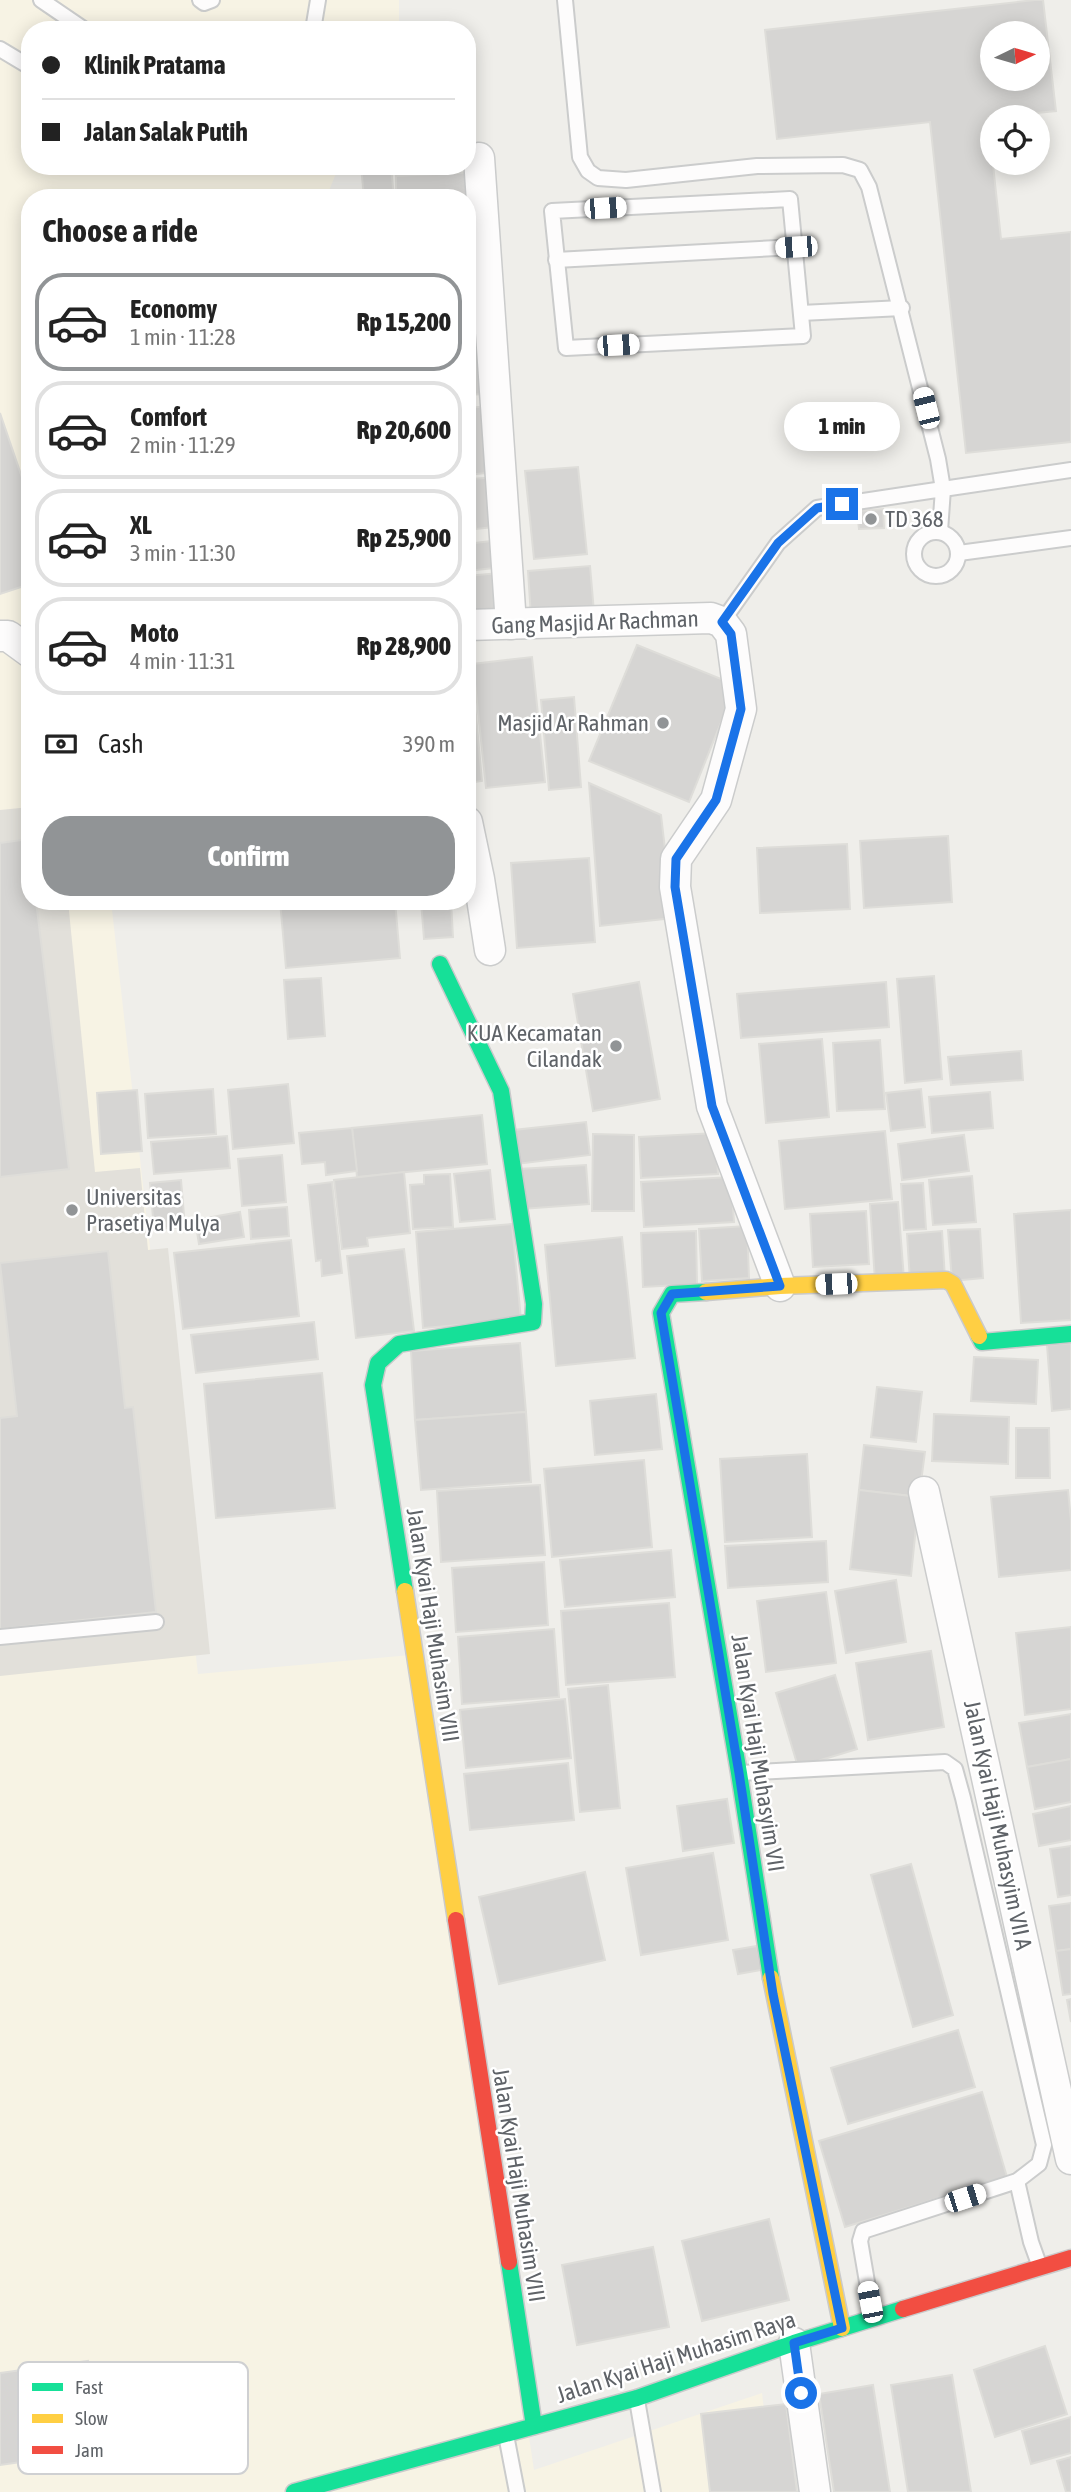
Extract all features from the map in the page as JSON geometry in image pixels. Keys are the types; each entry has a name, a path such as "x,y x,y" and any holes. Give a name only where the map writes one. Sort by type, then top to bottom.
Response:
{"street":[{"path":"479,159 511,624"},
{"name":"Gang Masjid Ar Rachman","path":"476,625 700,618 722,622"},
{"path":"722,622 731,634 741,709 716,800 676,859 675,887 712,1106 780,1286 946,1280 953,1284 982,1342 1071,1334"},
{"path":"0,636 8,636 21,645"},
{"path":"476,865 490,950"},
{"name":"Jalan Kyai Haji Muhasim VIII","path":"440,964 501,1091 534,1304 533,1322 400,1344 378,1363 373,1385 534,2426"},
{"name":"Jalan Kyai Haji Muhasyim VII","path":"780,1286 672,1294 661,1313 739,1773 773,1994 842,2328"},
{"name":"Jalan Kyai Haji Muhasyim VII A","path":"924,1492 1071,2159"},
{"name":"Jalan Kyai Haji Muhasim Raya","path":"294,2492 637,2398 794,2343 1071,2258"},
{"path":"794,2343 815,2492"}],"lane":[{"path":"41,0 72,21"},
{"path":"200,0 204,3 212,0"},
{"path":"314,21 318,0"},
{"path":"565,0 580,157 588,171 598,178 626,180 757,166 843,165 860,170 869,187 902,308 938,459 943,489 940,531"},
{"path":"0,49 21,62"},
{"path":"790,199 796,247 803,336 566,348 552,211 790,199"},
{"path":"556,260 796,247"},
{"path":"802,313 902,308"},
{"path":"722,622 778,543 817,508 1071,470"},
{"path":"940,531 956,542 959,553 952,571 933,577 917,566 914,556 921,537 940,531"},
{"path":"959,553 1071,538"},
{"path":"0,1637 156,1622"},
{"path":"739,1773 945,1762 955,1769 964,1798 1045,2145 1039,2164 1017,2181 863,2231 860,2241 873,2318"},
{"path":"1017,2181 1031,2242 1040,2267"},
{"path":"637,2398 653,2492"},
{"path":"505,2432 517,2492"}],"shaded area":[{"path":"0,0 399,0 399,21 21,21 21,175 335,175 330,189 21,189 21,910 112,910 198,1674 411,1655 534,2470 762,2393 774,2492 0,2492"},
{"name":"Universitas Prasetiya Mulya","path":"21,808 21,910 69,910 95,1172 140,1168 148,1250 168,1248 210,1654 0,1676 0,810"}],"building":[{"path":"1043,0 1045,21 980,21 980,91 1050,91 1050,60 1056,111 1050,112 1050,105 980,105 980,175 994,175 1001,239 1071,232 1071,442 966,453 930,122 777,139 765,30"},
{"path":"476,172 479,232 476,232 476,189 396,189 396,176 476,175"},
{"path":"362,175 392,175 393,189 363,189"},
{"path":"476,247 479,280 476,280"},
{"path":"476,292 484,394 476,394"},
{"path":"490,406 496,472 476,474 476,407"},
{"path":"0,413 21,475 21,587 0,594"},
{"path":"578,467 587,554 534,559 525,471"},
{"path":"498,477 503,526 476,529 476,479"},
{"name":"TD 368","path":"883,509 884,528 859,529 857,511"},
{"path":"499,540 503,567 476,570 476,543"},
{"path":"590,566 594,612 531,617 528,571"},
{"path":"499,573 503,616 476,618 476,575"},
{"name":"Masjid Ar Rahman","path":"637,645 736,685 689,802 589,761"},
{"path":"532,657 545,782 486,788 476,693 476,664"},
{"path":"574,697 581,787 549,790 541,700"},
{"path":"476,715 482,781 476,782"},
{"path":"589,783 661,815 673,918 600,926"},
{"path":"948,836 952,902 864,908 860,841"},
{"path":"21,840 21,910 37,910 69,1169 0,1177 0,843"},
{"path":"847,844 850,909 760,913 757,848"},
{"path":"589,858 595,942 517,948 511,863"},
{"path":"281,910 396,910 400,958 286,968"},
{"path":"422,910 452,910 453,937 424,939"},
{"path":"934,976 942,1079 905,1083 897,979"},
{"path":"321,978 325,1036 288,1039 284,980"},
{"name":"KUA Kecamatan Cilandak","path":"639,982 660,1099 593,1111 573,994"},
{"path":"886,982 889,1027 741,1038 737,994"},
{"path":"822,1039 829,1117 766,1123 759,1044"},
{"path":"880,1040 885,1109 837,1111 833,1043"},
{"path":"1021,1051 1023,1080 951,1085 948,1057"},
{"path":"288,1084 294,1143 233,1149 228,1090"},
{"path":"213,1089 216,1134 148,1138 145,1094"},
{"path":"921,1089 925,1127 891,1131 886,1093"},
{"path":"137,1090 142,1151 101,1154 97,1093"},
{"path":"990,1092 993,1128 932,1133 929,1097"},
{"path":"482,1115 487,1164 357,1177 352,1128"},
{"path":"586,1122 590,1155 517,1164 514,1130"},
{"path":"352,1128 357,1171 326,1175 325,1162 302,1164 299,1133"},
{"path":"885,1131 892,1199 785,1209 779,1141"},
{"path":"716,1133 718,1174 641,1178 639,1137"},
{"path":"593,1134 634,1135 634,1211 592,1211"},
{"path":"964,1135 969,1171 902,1180 898,1144"},
{"path":"227,1136 230,1168 154,1174 151,1142"},
{"path":"282,1155 286,1202 242,1206 238,1159"},
{"path":"586,1165 589,1204 522,1209 519,1169"},
{"path":"490,1170 495,1219 460,1222 454,1174"},
{"path":"404,1172 410,1233 367,1238 368,1246 342,1249 334,1180"},
{"path":"450,1174 453,1227 413,1229 410,1185 424,1184 424,1175"},
{"path":"972,1176 976,1222 933,1225 929,1180"},
{"path":"731,1177 734,1222 644,1227 641,1182"},
{"path":"181,1180 185,1227 154,1229 150,1183"},
{"path":"332,1182 342,1273 322,1276 321,1260 316,1261 308,1185"},
{"path":"923,1183 926,1229 904,1230 901,1184"},
{"path":"898,1202 904,1279 875,1281 870,1204"},
{"path":"287,1207 289,1236 251,1239 249,1210"},
{"path":"1071,1210 1071,1320 1021,1323 1014,1214"},
{"path":"866,1211 869,1264 813,1267 810,1214"},
{"path":"240,1212 244,1237 199,1244 195,1220"},
{"path":"512,1224 521,1320 423,1328 416,1232"},
{"path":"747,1226 749,1278 702,1281 699,1229"},
{"path":"980,1229 983,1278 952,1281 948,1230"},
{"path":"696,1231 697,1284 643,1287 641,1233"},
{"path":"942,1231 945,1278 910,1281 907,1234"},
{"path":"622,1237 635,1358 556,1366 545,1245"},
{"path":"291,1240 299,1316 183,1329 174,1253"},
{"path":"404,1249 414,1331 356,1338 347,1256"},
{"path":"108,1251 125,1408 133,1407 156,1612 0,1629 0,1418 17,1416 0,1263"},
{"path":"314,1322 318,1359 196,1373 191,1335"},
{"path":"520,1343 526,1412 415,1420 411,1351"},
{"path":"1071,1343 1071,1409 1052,1411 1047,1345"},
{"path":"974,1357 1038,1360 1036,1404 971,1401"},
{"path":"322,1373 335,1508 216,1518 204,1384"},
{"path":"877,1387 922,1392 916,1442 871,1437"},
{"path":"656,1394 662,1449 595,1455 590,1401"},
{"path":"526,1412 531,1482 421,1490 415,1420"},
{"path":"934,1414 1009,1417 1008,1464 932,1461"},
{"path":"1016,1428 1049,1428 1050,1478 1016,1478"},
{"path":"864,1445 925,1452 919,1497 859,1490"},
{"path":"807,1454 812,1537 725,1542 720,1459"},
{"path":"644,1460 652,1547 552,1557 544,1469"},
{"path":"540,1485 545,1555 441,1562 437,1491"},
{"path":"859,1490 919,1497 911,1576 850,1569"},
{"path":"1068,1490 1071,1570 999,1577 991,1497"},
{"path":"826,1541 828,1582 728,1588 725,1546"},
{"path":"671,1550 675,1597 565,1607 560,1560"},
{"path":"544,1562 548,1625 456,1632 452,1568"},
{"path":"896,1580 906,1642 846,1653 835,1591"},
{"path":"826,1592 836,1663 766,1672 757,1601"},
{"path":"669,1603 675,1677 566,1685 561,1611"},
{"path":"1071,1627 1071,1709 1025,1715 1016,1633"},
{"path":"554,1629 559,1697 462,1704 458,1637"},
{"path":"931,1651 944,1727 868,1740 856,1663"},
{"path":"835,1675 857,1749 798,1767 776,1693"},
{"path":"608,1685 620,1808 580,1812 568,1689"},
{"path":"565,1699 571,1758 466,1768 460,1710"},
{"path":"1071,1714 1071,1759 1027,1767 1019,1723"},
{"path":"1071,1759 1071,1802 1035,1809 1027,1767"},
{"path":"568,1763 574,1820 470,1830 464,1774"},
{"path":"727,1799 734,1843 683,1851 677,1806"},
{"path":"1071,1806 1071,1840 1039,1846 1033,1814"},
{"path":"1071,1846 1071,1895 1058,1897 1050,1849"},
{"path":"713,1853 728,1940 641,1955 626,1868"},
{"path":"911,1864 953,2015 913,2027 871,1875"},
{"path":"585,1872 605,1960 499,1984 479,1897"},
{"path":"1071,1903 1071,1949 1056,1951 1049,1906"},
{"path":"757,1946 761,1970 738,1974 733,1950"},
{"path":"1071,1949 1071,1994 1063,1995 1056,1951"},
{"path":"1071,1999 1071,2022 1067,2000"},
{"path":"958,2030 975,2087 848,2124 831,2068"},
{"path":"982,2092 1007,2177 845,2227 819,2141"},
{"path":"769,2219 789,2300 702,2321 682,2241"},
{"path":"653,2247 669,2327 577,2345 562,2265"},
{"path":"1045,2346 1067,2414 995,2437 974,2370"},
{"path":"18,2371 18,2462 0,2465 0,2373"},
{"path":"952,2375 971,2492 908,2492 891,2385"},
{"path":"873,2385 890,2492 834,2492 819,2394"},
{"path":"786,2404 797,2492 710,2492 701,2414"},
{"path":"1071,2417 1071,2453 1031,2464 1022,2431"},
{"path":"1071,2457 1071,2492 1066,2492 1057,2461"}],"traffic: fast":[{"path":"405,1591 373,1385 378,1363 399,1344 533,1322 534,1304 501,1091 440,964"},
{"path":"706,1292 672,1294 661,1313 771,1978"},
{"path":"979,1336 982,1342 1071,1334"},
{"path":"509,2262 534,2426"},
{"path":"294,2492 637,2398 794,2343 903,2309"}],"traffic: slow":[{"path":"706,1292 780,1286 946,1280 953,1284 979,1336"},
{"path":"405,1591 456,1920"},
{"path":"771,1978 842,2328"}],"traffic: jam":[{"path":"456,1920 509,2262"},
{"path":"903,2309 1071,2258"}],"place":[{"name":"TD 368","path":"871,519"},
{"name":"Masjid Ar Rahman","path":"663,723"},
{"name":"KUA Kecamatan Cilandak","path":"616,1046"},
{"name":"Universitas Prasetiya Mulya","path":"72,1210"}],"route":[{"path":"801,2393 794,2343 842,2328 773,1994 739,1773 661,1313 672,1294 780,1286 712,1106 675,887 676,859 716,800 741,709 731,634 722,622 778,543 817,508 842,504"}]}
